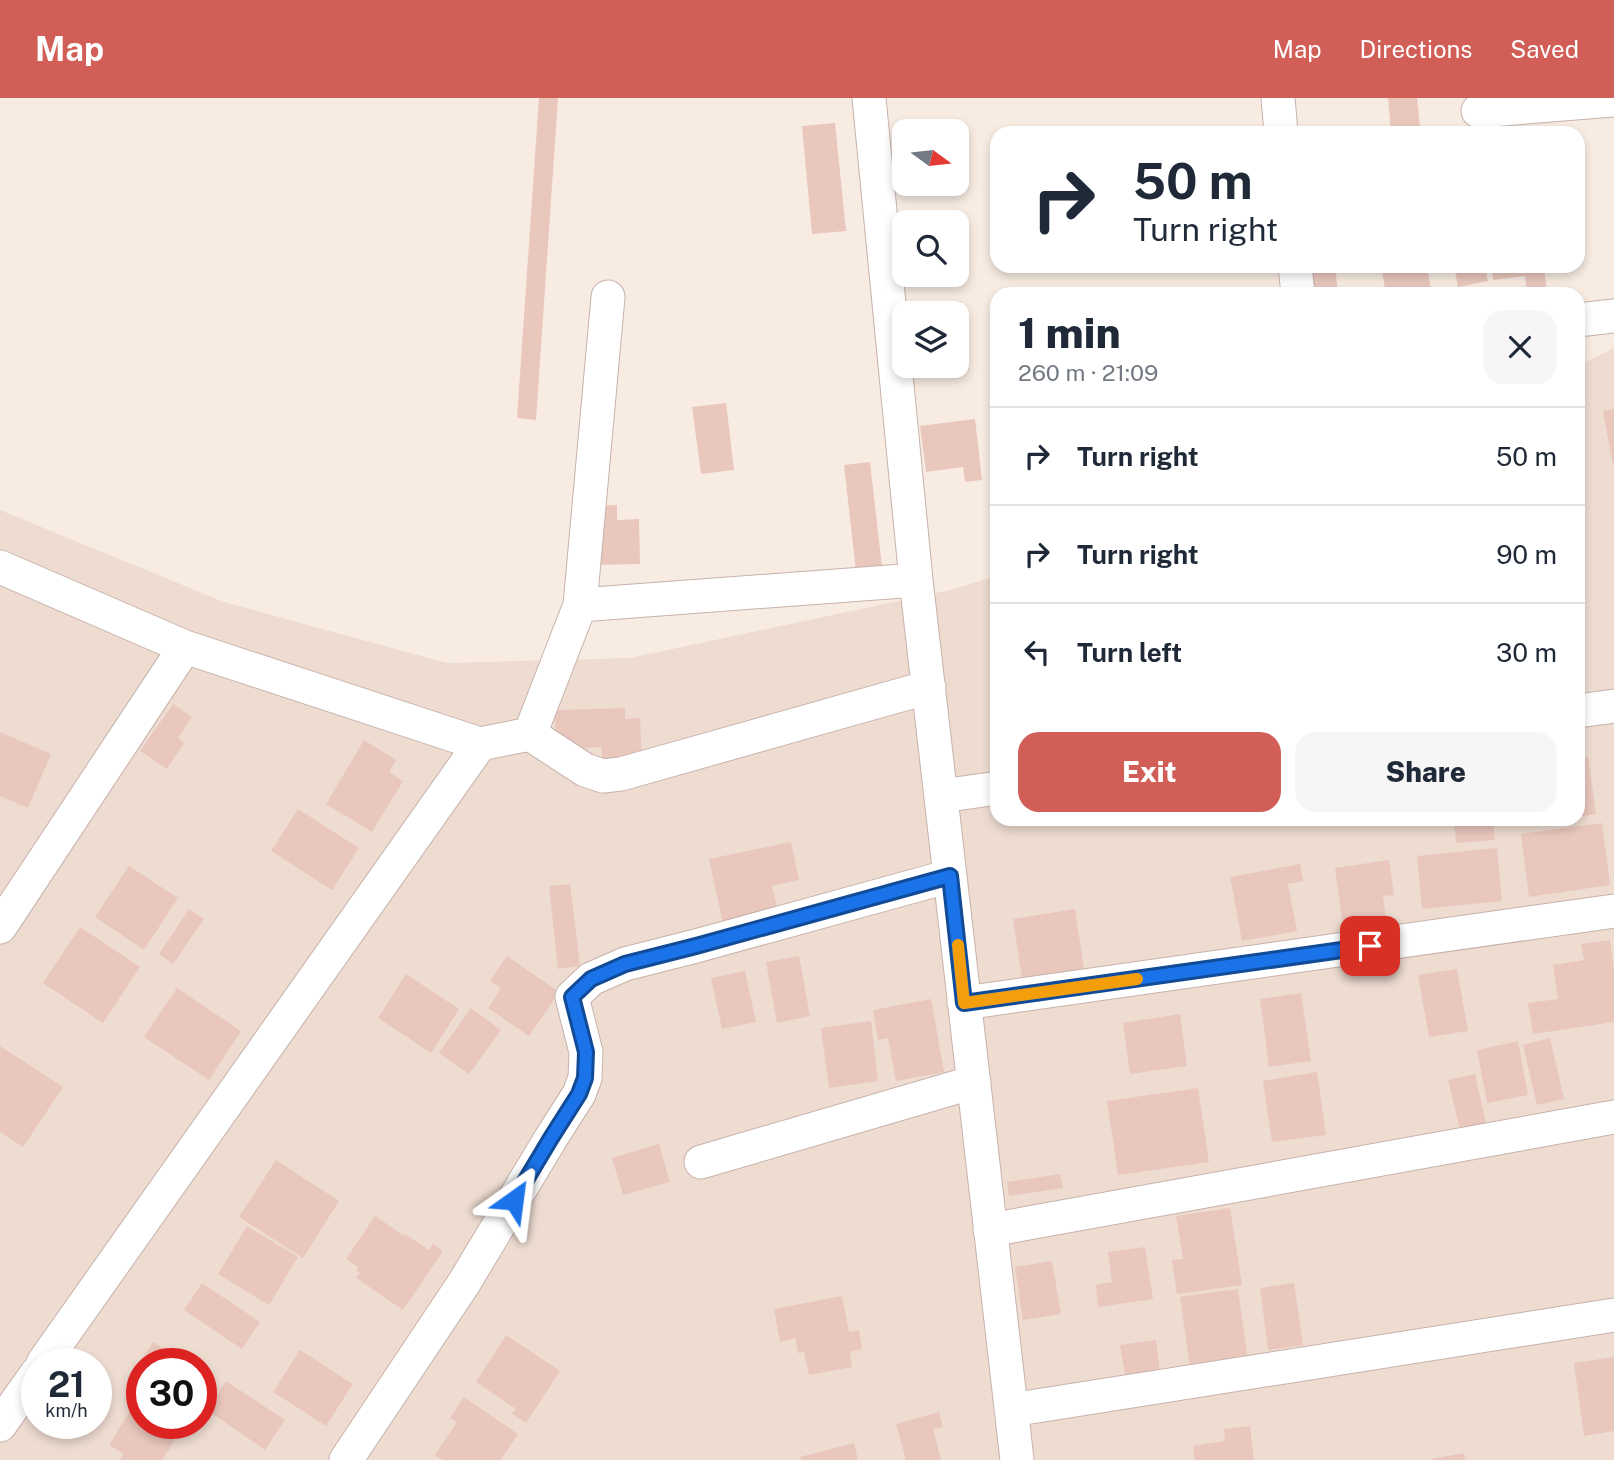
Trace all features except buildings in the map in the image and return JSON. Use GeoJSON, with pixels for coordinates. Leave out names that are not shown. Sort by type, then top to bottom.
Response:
{"type":"FeatureCollection","features":[{"type":"Feature","properties":{"kind":"street"},"geometry":{"type":"LineString","coordinates":[[869,98],[916,580],[1017,1460]]}},
{"type":"Feature","properties":{"kind":"street"},"geometry":{"type":"LineString","coordinates":[[1278,98],[1280,126]]}},
{"type":"Feature","properties":{"kind":"street"},"geometry":{"type":"LineString","coordinates":[[1478,111],[1614,100]]}},
{"type":"Feature","properties":{"kind":"street"},"geometry":{"type":"LineString","coordinates":[[530,734],[580,605],[608,297]]}},
{"type":"Feature","properties":{"kind":"street"},"geometry":{"type":"LineString","coordinates":[[1585,319],[1614,316]]}},
{"type":"Feature","properties":{"kind":"street"},"geometry":{"type":"LineString","coordinates":[[0,567],[185,647],[480,744],[530,734],[585,770],[603,776],[621,774],[929,687]]}},
{"type":"Feature","properties":{"kind":"street"},"geometry":{"type":"LineString","coordinates":[[580,605],[916,580]]}},
{"type":"Feature","properties":{"kind":"street"},"geometry":{"type":"LineString","coordinates":[[0,927],[185,647]]}},
{"type":"Feature","properties":{"kind":"street"},"geometry":{"type":"LineString","coordinates":[[1585,710],[1614,706]]}},
{"type":"Feature","properties":{"kind":"street"},"geometry":{"type":"LineString","coordinates":[[54,1348],[480,744]]}},
{"type":"Feature","properties":{"kind":"street"},"geometry":{"type":"LineString","coordinates":[[941,796],[990,789]]}},
{"type":"Feature","properties":{"kind":"street"},"geometry":{"type":"LineString","coordinates":[[346,1460],[464,1283],[579,1094],[585,1078],[586,1052],[572,997],[591,979],[625,964],[950,876]]}},
{"type":"Feature","properties":{"kind":"street"},"geometry":{"type":"LineString","coordinates":[[964,1003],[1614,911]]}},
{"type":"Feature","properties":{"kind":"street"},"geometry":{"type":"LineString","coordinates":[[701,1162],[974,1082]]}},
{"type":"Feature","properties":{"kind":"street"},"geometry":{"type":"LineString","coordinates":[[990,1230],[1614,1117]]}},
{"type":"Feature","properties":{"kind":"street"},"geometry":{"type":"LineString","coordinates":[[1011,1410],[1614,1315]]}},
{"type":"Feature","properties":{"kind":"street"},"geometry":{"type":"LineString","coordinates":[[0,1425],[21,1395]]}},
{"type":"Feature","properties":{"kind":"shaded area"},"geometry":{"type":"Polygon","coordinates":[[[1614,348],[1614,1460],[0,1460],[0,510],[224,602],[447,663],[630,658],[950,590],[990,578],[990,826],[1585,826],[1585,362],[1614,348]]]}},
{"type":"Feature","properties":{"kind":"slow traffic"},"geometry":{"type":"LineString","coordinates":[[958,945],[964,1003],[1137,979]]}},
{"type":"Feature","properties":{"kind":"route"},"geometry":{"type":"LineString","coordinates":[[514,1200],[579,1094],[585,1078],[586,1052],[572,997],[591,979],[625,964],[950,876],[964,1003],[1370,946]]}}]}
